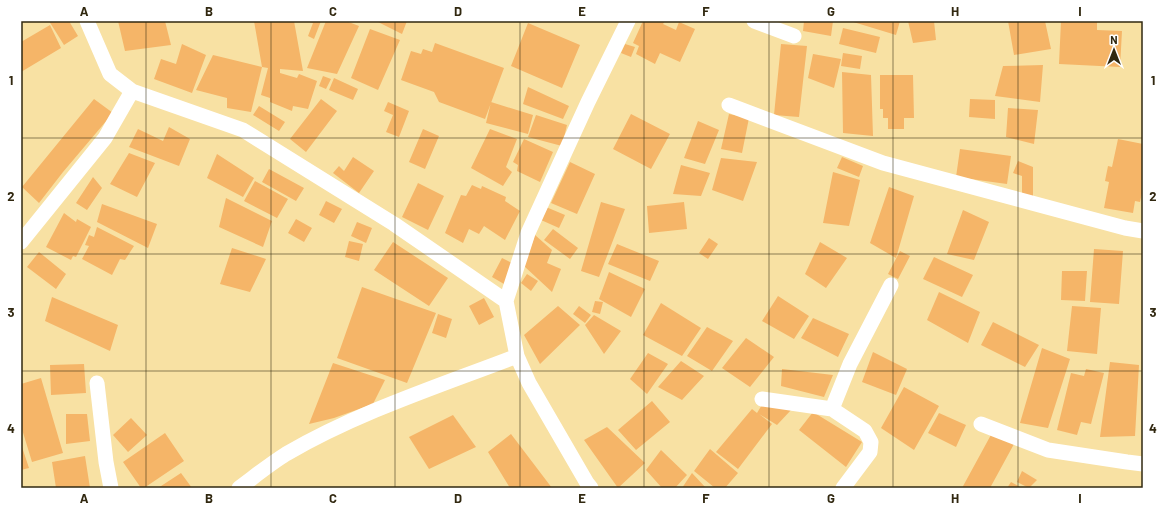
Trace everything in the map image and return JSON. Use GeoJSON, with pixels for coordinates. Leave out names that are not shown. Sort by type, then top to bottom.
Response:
{"type":"FeatureCollection","features":[{"type":"Feature","properties":{"kind":"street"},"geometry":{"type":"LineString","coordinates":[[87,21],[96,45],[110,74],[132,91],[243,130],[394,224],[506,301]]}},
{"type":"Feature","properties":{"kind":"street"},"geometry":{"type":"LineString","coordinates":[[586,486],[529,383],[516,356],[506,301],[528,233],[588,102],[628,21]]}},
{"type":"Feature","properties":{"kind":"street"},"geometry":{"type":"LineString","coordinates":[[754,21],[794,36]]}},
{"type":"Feature","properties":{"kind":"street"},"geometry":{"type":"LineString","coordinates":[[21,242],[104,138],[132,91]]}},
{"type":"Feature","properties":{"kind":"street"},"geometry":{"type":"LineString","coordinates":[[729,105],[883,163],[1125,228],[1143,231]]}},
{"type":"Feature","properties":{"kind":"street"},"geometry":{"type":"LineString","coordinates":[[832,409],[850,364],[891,285]]}},
{"type":"Feature","properties":{"kind":"street"},"geometry":{"type":"LineString","coordinates":[[239,488],[286,455],[354,420],[419,393],[516,356]]}},
{"type":"Feature","properties":{"kind":"street"},"geometry":{"type":"LineString","coordinates":[[97,383],[106,462],[111,488]]}},
{"type":"Feature","properties":{"kind":"street"},"geometry":{"type":"LineString","coordinates":[[762,399],[832,409],[865,431],[871,442],[870,452],[843,488]]}},
{"type":"Feature","properties":{"kind":"street"},"geometry":{"type":"LineString","coordinates":[[981,424],[1048,450],[1143,464]]}},
{"type":"Feature","properties":{"kind":"building"},"geometry":{"type":"Polygon","coordinates":[[[49,21],[69,21],[78,36],[64,45],[49,21]]]}},
{"type":"Feature","properties":{"kind":"building"},"geometry":{"type":"Polygon","coordinates":[[[118,21],[165,21],[171,45],[125,51],[118,21]]]}},
{"type":"Feature","properties":{"kind":"building"},"geometry":{"type":"Polygon","coordinates":[[[254,21],[294,21],[303,71],[280,69],[280,73],[297,78],[299,74],[317,81],[308,109],[293,106],[292,111],[270,102],[270,98],[261,95],[268,68],[262,67],[254,21]]]}},
{"type":"Feature","properties":{"kind":"building"},"geometry":{"type":"Polygon","coordinates":[[[306,21],[321,21],[314,39],[308,36],[313,23],[306,21]]]}},
{"type":"Feature","properties":{"kind":"building"},"geometry":{"type":"Polygon","coordinates":[[[326,21],[346,21],[359,26],[337,74],[307,68],[326,21]]]}},
{"type":"Feature","properties":{"kind":"building"},"geometry":{"type":"Polygon","coordinates":[[[376,21],[407,21],[402,34],[376,21]]]}},
{"type":"Feature","properties":{"kind":"building"},"geometry":{"type":"Polygon","coordinates":[[[643,21],[665,21],[663,24],[676,30],[679,22],[695,29],[680,62],[660,53],[655,64],[636,54],[639,46],[633,43],[643,21]]]}},
{"type":"Feature","properties":{"kind":"building"},"geometry":{"type":"Polygon","coordinates":[[[804,21],[833,21],[831,36],[803,31],[804,21]]]}},
{"type":"Feature","properties":{"kind":"building"},"geometry":{"type":"Polygon","coordinates":[[[850,21],[900,21],[896,35],[850,21]]]}},
{"type":"Feature","properties":{"kind":"building"},"geometry":{"type":"Polygon","coordinates":[[[908,21],[934,21],[936,40],[913,43],[908,21]]]}},
{"type":"Feature","properties":{"kind":"building"},"geometry":{"type":"Polygon","coordinates":[[[1008,21],[1045,21],[1051,49],[1014,55],[1008,21]]]}},
{"type":"Feature","properties":{"kind":"building"},"geometry":{"type":"Polygon","coordinates":[[[1061,21],[1097,21],[1097,30],[1122,31],[1120,67],[1059,64],[1061,21]]]}},
{"type":"Feature","properties":{"kind":"building"},"geometry":{"type":"Polygon","coordinates":[[[528,23],[580,45],[562,88],[511,66],[528,23]]]}},
{"type":"Feature","properties":{"kind":"building"},"geometry":{"type":"Polygon","coordinates":[[[50,25],[61,48],[21,72],[21,42],[50,25]]]}},
{"type":"Feature","properties":{"kind":"building"},"geometry":{"type":"Polygon","coordinates":[[[843,28],[880,37],[876,53],[839,44],[843,28]]]}},
{"type":"Feature","properties":{"kind":"building"},"geometry":{"type":"Polygon","coordinates":[[[370,29],[400,40],[378,90],[351,78],[370,29]]]}},
{"type":"Feature","properties":{"kind":"building"},"geometry":{"type":"Polygon","coordinates":[[[435,43],[504,68],[485,119],[439,102],[434,92],[401,80],[411,51],[421,54],[423,49],[432,52],[435,43]]]}},
{"type":"Feature","properties":{"kind":"building"},"geometry":{"type":"Polygon","coordinates":[[[182,44],[206,55],[192,93],[154,79],[161,59],[176,64],[182,44]]]}},
{"type":"Feature","properties":{"kind":"building"},"geometry":{"type":"Polygon","coordinates":[[[625,44],[635,47],[631,57],[621,53],[625,44]]]}},
{"type":"Feature","properties":{"kind":"building"},"geometry":{"type":"Polygon","coordinates":[[[781,44],[807,46],[799,117],[774,115],[781,44]]]}},
{"type":"Feature","properties":{"kind":"building"},"geometry":{"type":"Polygon","coordinates":[[[843,53],[862,56],[860,69],[841,66],[843,53]]]}},
{"type":"Feature","properties":{"kind":"building"},"geometry":{"type":"Polygon","coordinates":[[[813,54],[841,59],[834,88],[808,78],[813,54]]]}},
{"type":"Feature","properties":{"kind":"building"},"geometry":{"type":"Polygon","coordinates":[[[213,55],[262,67],[251,112],[227,108],[227,98],[196,90],[213,55]]]}},
{"type":"Feature","properties":{"kind":"building"},"geometry":{"type":"Polygon","coordinates":[[[1043,65],[1040,102],[995,96],[1003,66],[1043,65]]]}},
{"type":"Feature","properties":{"kind":"building"},"geometry":{"type":"Polygon","coordinates":[[[842,72],[871,75],[873,136],[843,133],[842,72]]]}},
{"type":"Feature","properties":{"kind":"building"},"geometry":{"type":"Polygon","coordinates":[[[880,75],[913,75],[914,118],[904,118],[904,129],[888,129],[888,118],[883,118],[883,109],[880,109],[880,75]]]}},
{"type":"Feature","properties":{"kind":"building"},"geometry":{"type":"Polygon","coordinates":[[[323,76],[331,79],[326,89],[319,86],[323,76]]]}},
{"type":"Feature","properties":{"kind":"building"},"geometry":{"type":"Polygon","coordinates":[[[334,78],[358,89],[353,100],[329,90],[334,78]]]}},
{"type":"Feature","properties":{"kind":"building"},"geometry":{"type":"Polygon","coordinates":[[[528,87],[569,106],[563,119],[523,104],[528,87]]]}},
{"type":"Feature","properties":{"kind":"building"},"geometry":{"type":"Polygon","coordinates":[[[94,99],[113,113],[39,203],[22,187],[94,99]]]}},
{"type":"Feature","properties":{"kind":"building"},"geometry":{"type":"Polygon","coordinates":[[[321,99],[337,111],[306,152],[290,139],[321,99]]]}},
{"type":"Feature","properties":{"kind":"building"},"geometry":{"type":"Polygon","coordinates":[[[970,99],[995,100],[995,119],[969,117],[970,99]]]}},
{"type":"Feature","properties":{"kind":"building"},"geometry":{"type":"Polygon","coordinates":[[[388,102],[409,111],[399,137],[386,132],[393,115],[384,111],[388,102]]]}},
{"type":"Feature","properties":{"kind":"building"},"geometry":{"type":"Polygon","coordinates":[[[491,102],[533,115],[528,134],[486,123],[491,102]]]}},
{"type":"Feature","properties":{"kind":"building"},"geometry":{"type":"Polygon","coordinates":[[[259,106],[285,122],[279,131],[253,115],[259,106]]]}},
{"type":"Feature","properties":{"kind":"building"},"geometry":{"type":"Polygon","coordinates":[[[1008,108],[1038,110],[1034,144],[1006,137],[1008,108]]]}},
{"type":"Feature","properties":{"kind":"building"},"geometry":{"type":"Polygon","coordinates":[[[631,114],[670,134],[651,169],[613,149],[631,114]]]}},
{"type":"Feature","properties":{"kind":"building"},"geometry":{"type":"Polygon","coordinates":[[[729,114],[749,118],[742,153],[721,149],[729,114]]]}},
{"type":"Feature","properties":{"kind":"building"},"geometry":{"type":"Polygon","coordinates":[[[536,115],[567,125],[562,146],[528,137],[536,115]]]}},
{"type":"Feature","properties":{"kind":"building"},"geometry":{"type":"Polygon","coordinates":[[[698,121],[719,130],[705,164],[684,158],[698,121]]]}},
{"type":"Feature","properties":{"kind":"building"},"geometry":{"type":"Polygon","coordinates":[[[169,127],[190,139],[179,166],[129,147],[138,129],[163,141],[169,127]]]}},
{"type":"Feature","properties":{"kind":"building"},"geometry":{"type":"Polygon","coordinates":[[[423,129],[439,136],[425,169],[409,162],[423,129]]]}},
{"type":"Feature","properties":{"kind":"building"},"geometry":{"type":"Polygon","coordinates":[[[490,129],[517,139],[506,167],[512,172],[503,186],[471,168],[490,129]]]}},
{"type":"Feature","properties":{"kind":"building"},"geometry":{"type":"Polygon","coordinates":[[[524,139],[553,152],[540,182],[517,171],[518,165],[513,162],[524,139]]]}},
{"type":"Feature","properties":{"kind":"building"},"geometry":{"type":"Polygon","coordinates":[[[1118,139],[1143,144],[1143,189],[1140,202],[1135,201],[1133,213],[1104,208],[1109,182],[1105,181],[1108,166],[1112,167],[1118,139]]]}},
{"type":"Feature","properties":{"kind":"building"},"geometry":{"type":"Polygon","coordinates":[[[960,149],[1011,156],[1007,184],[956,177],[960,149]]]}},
{"type":"Feature","properties":{"kind":"building"},"geometry":{"type":"Polygon","coordinates":[[[129,153],[155,163],[137,197],[110,184],[129,153]]]}},
{"type":"Feature","properties":{"kind":"building"},"geometry":{"type":"Polygon","coordinates":[[[217,154],[254,178],[243,197],[207,178],[217,154]]]}},
{"type":"Feature","properties":{"kind":"building"},"geometry":{"type":"Polygon","coordinates":[[[353,157],[374,171],[359,193],[333,173],[339,166],[344,171],[353,157]]]}},
{"type":"Feature","properties":{"kind":"building"},"geometry":{"type":"Polygon","coordinates":[[[842,157],[863,166],[859,177],[837,168],[842,157]]]}},
{"type":"Feature","properties":{"kind":"building"},"geometry":{"type":"Polygon","coordinates":[[[721,158],[757,162],[743,201],[712,190],[721,158]]]}},
{"type":"Feature","properties":{"kind":"building"},"geometry":{"type":"Polygon","coordinates":[[[1018,161],[1033,167],[1033,196],[1022,196],[1022,176],[1013,173],[1018,161]]]}},
{"type":"Feature","properties":{"kind":"building"},"geometry":{"type":"Polygon","coordinates":[[[570,162],[595,174],[577,214],[551,203],[570,162]]]}},
{"type":"Feature","properties":{"kind":"building"},"geometry":{"type":"Polygon","coordinates":[[[681,165],[710,173],[701,196],[673,194],[681,165]]]}},
{"type":"Feature","properties":{"kind":"building"},"geometry":{"type":"Polygon","coordinates":[[[269,169],[304,188],[296,201],[262,182],[269,169]]]}},
{"type":"Feature","properties":{"kind":"building"},"geometry":{"type":"Polygon","coordinates":[[[833,172],[860,180],[849,226],[823,223],[833,172]]]}},
{"type":"Feature","properties":{"kind":"building"},"geometry":{"type":"Polygon","coordinates":[[[93,177],[102,188],[87,210],[76,203],[93,177]]]}},
{"type":"Feature","properties":{"kind":"building"},"geometry":{"type":"Polygon","coordinates":[[[255,181],[288,199],[277,218],[244,201],[255,181]]]}},
{"type":"Feature","properties":{"kind":"building"},"geometry":{"type":"Polygon","coordinates":[[[418,183],[444,196],[428,230],[402,217],[418,183]]]}},
{"type":"Feature","properties":{"kind":"building"},"geometry":{"type":"Polygon","coordinates":[[[472,185],[481,189],[482,186],[506,197],[505,201],[520,211],[505,240],[484,226],[479,234],[469,229],[463,243],[445,233],[461,195],[466,196],[472,185]]]}},
{"type":"Feature","properties":{"kind":"building"},"geometry":{"type":"Polygon","coordinates":[[[889,187],[914,196],[896,258],[870,243],[889,187]]]}},
{"type":"Feature","properties":{"kind":"building"},"geometry":{"type":"Polygon","coordinates":[[[226,198],[272,221],[263,247],[219,227],[226,198]]]}},
{"type":"Feature","properties":{"kind":"building"},"geometry":{"type":"Polygon","coordinates":[[[326,201],[342,209],[334,223],[319,215],[326,201]]]}},
{"type":"Feature","properties":{"kind":"building"},"geometry":{"type":"Polygon","coordinates":[[[601,202],[625,209],[599,277],[581,271],[601,202]]]}},
{"type":"Feature","properties":{"kind":"building"},"geometry":{"type":"Polygon","coordinates":[[[684,202],[687,229],[649,233],[647,206],[684,202]]]}},
{"type":"Feature","properties":{"kind":"building"},"geometry":{"type":"Polygon","coordinates":[[[102,204],[157,224],[148,248],[97,222],[102,204]]]}},
{"type":"Feature","properties":{"kind":"building"},"geometry":{"type":"Polygon","coordinates":[[[546,207],[565,215],[559,228],[541,220],[546,207]]]}},
{"type":"Feature","properties":{"kind":"building"},"geometry":{"type":"Polygon","coordinates":[[[963,210],[989,222],[974,260],[947,254],[963,210]]]}},
{"type":"Feature","properties":{"kind":"building"},"geometry":{"type":"Polygon","coordinates":[[[64,213],[76,222],[77,219],[91,227],[76,257],[73,256],[71,260],[46,247],[64,213]]]}},
{"type":"Feature","properties":{"kind":"building"},"geometry":{"type":"Polygon","coordinates":[[[296,219],[312,228],[304,242],[288,233],[296,219]]]}},
{"type":"Feature","properties":{"kind":"building"},"geometry":{"type":"Polygon","coordinates":[[[357,222],[372,228],[366,243],[351,236],[357,222]]]}},
{"type":"Feature","properties":{"kind":"building"},"geometry":{"type":"Polygon","coordinates":[[[97,227],[134,246],[125,260],[120,259],[112,275],[82,259],[89,246],[85,245],[89,235],[94,237],[97,227]]]}},
{"type":"Feature","properties":{"kind":"building"},"geometry":{"type":"Polygon","coordinates":[[[553,229],[578,248],[570,259],[544,240],[553,229]]]}},
{"type":"Feature","properties":{"kind":"building"},"geometry":{"type":"Polygon","coordinates":[[[535,235],[552,250],[547,263],[561,269],[552,292],[524,266],[535,235]]]}},
{"type":"Feature","properties":{"kind":"building"},"geometry":{"type":"Polygon","coordinates":[[[709,238],[718,244],[708,259],[699,253],[709,238]]]}},
{"type":"Feature","properties":{"kind":"building"},"geometry":{"type":"Polygon","coordinates":[[[349,241],[363,244],[359,261],[345,257],[349,241]]]}},
{"type":"Feature","properties":{"kind":"building"},"geometry":{"type":"Polygon","coordinates":[[[393,242],[448,278],[429,306],[374,270],[393,242]]]}},
{"type":"Feature","properties":{"kind":"building"},"geometry":{"type":"Polygon","coordinates":[[[820,242],[847,258],[826,288],[805,274],[820,242]]]}},
{"type":"Feature","properties":{"kind":"building"},"geometry":{"type":"Polygon","coordinates":[[[617,244],[659,261],[650,281],[608,264],[617,244]]]}},
{"type":"Feature","properties":{"kind":"building"},"geometry":{"type":"Polygon","coordinates":[[[232,248],[266,259],[250,292],[220,284],[232,248]]]}},
{"type":"Feature","properties":{"kind":"building"},"geometry":{"type":"Polygon","coordinates":[[[1094,249],[1123,251],[1119,304],[1090,302],[1094,249]]]}},
{"type":"Feature","properties":{"kind":"building"},"geometry":{"type":"Polygon","coordinates":[[[900,251],[910,256],[898,279],[888,274],[900,251]]]}},
{"type":"Feature","properties":{"kind":"building"},"geometry":{"type":"Polygon","coordinates":[[[39,252],[66,274],[56,289],[27,267],[39,252]]]}},
{"type":"Feature","properties":{"kind":"building"},"geometry":{"type":"Polygon","coordinates":[[[934,257],[973,275],[962,297],[923,279],[934,257]]]}},
{"type":"Feature","properties":{"kind":"building"},"geometry":{"type":"Polygon","coordinates":[[[502,258],[514,264],[504,284],[492,277],[502,258]]]}},
{"type":"Feature","properties":{"kind":"building"},"geometry":{"type":"Polygon","coordinates":[[[1062,271],[1087,271],[1085,301],[1061,300],[1062,271]]]}},
{"type":"Feature","properties":{"kind":"building"},"geometry":{"type":"Polygon","coordinates":[[[609,272],[645,289],[631,317],[599,299],[609,272]]]}},
{"type":"Feature","properties":{"kind":"building"},"geometry":{"type":"Polygon","coordinates":[[[527,274],[538,281],[531,291],[521,283],[527,274]]]}},
{"type":"Feature","properties":{"kind":"building"},"geometry":{"type":"Polygon","coordinates":[[[362,287],[436,313],[407,383],[337,358],[362,287]]]}},
{"type":"Feature","properties":{"kind":"building"},"geometry":{"type":"Polygon","coordinates":[[[939,292],[980,312],[968,343],[927,320],[939,292]]]}},
{"type":"Feature","properties":{"kind":"building"},"geometry":{"type":"Polygon","coordinates":[[[778,296],[809,316],[794,339],[762,321],[778,296]]]}},
{"type":"Feature","properties":{"kind":"building"},"geometry":{"type":"Polygon","coordinates":[[[52,297],[118,325],[110,351],[45,321],[52,297]]]}},
{"type":"Feature","properties":{"kind":"building"},"geometry":{"type":"Polygon","coordinates":[[[484,298],[494,317],[479,325],[469,306],[484,298]]]}},
{"type":"Feature","properties":{"kind":"building"},"geometry":{"type":"Polygon","coordinates":[[[595,301],[603,302],[600,314],[592,312],[595,301]]]}},
{"type":"Feature","properties":{"kind":"building"},"geometry":{"type":"Polygon","coordinates":[[[661,303],[701,328],[682,356],[643,335],[661,303]]]}},
{"type":"Feature","properties":{"kind":"building"},"geometry":{"type":"Polygon","coordinates":[[[558,306],[580,325],[540,364],[524,335],[558,306]]]}},
{"type":"Feature","properties":{"kind":"building"},"geometry":{"type":"Polygon","coordinates":[[[579,306],[591,315],[585,323],[573,314],[579,306]]]}},
{"type":"Feature","properties":{"kind":"building"},"geometry":{"type":"Polygon","coordinates":[[[1072,306],[1101,308],[1097,354],[1067,351],[1072,306]]]}},
{"type":"Feature","properties":{"kind":"building"},"geometry":{"type":"Polygon","coordinates":[[[438,314],[452,319],[446,338],[432,333],[438,314]]]}},
{"type":"Feature","properties":{"kind":"building"},"geometry":{"type":"Polygon","coordinates":[[[594,315],[621,331],[604,354],[585,325],[594,315]]]}},
{"type":"Feature","properties":{"kind":"building"},"geometry":{"type":"Polygon","coordinates":[[[813,318],[849,334],[838,357],[801,338],[813,318]]]}},
{"type":"Feature","properties":{"kind":"building"},"geometry":{"type":"Polygon","coordinates":[[[993,322],[1039,345],[1025,367],[981,345],[993,322]]]}},
{"type":"Feature","properties":{"kind":"building"},"geometry":{"type":"Polygon","coordinates":[[[707,327],[733,341],[712,371],[687,356],[707,327]]]}},
{"type":"Feature","properties":{"kind":"building"},"geometry":{"type":"Polygon","coordinates":[[[746,338],[774,357],[750,387],[722,368],[746,338]]]}},
{"type":"Feature","properties":{"kind":"building"},"geometry":{"type":"Polygon","coordinates":[[[1042,348],[1070,359],[1048,428],[1020,423],[1042,348]]]}},
{"type":"Feature","properties":{"kind":"building"},"geometry":{"type":"Polygon","coordinates":[[[873,352],[907,369],[896,395],[862,382],[873,352]]]}},
{"type":"Feature","properties":{"kind":"building"},"geometry":{"type":"Polygon","coordinates":[[[648,353],[668,364],[647,394],[630,379],[648,353]]]}},
{"type":"Feature","properties":{"kind":"building"},"geometry":{"type":"Polygon","coordinates":[[[681,361],[704,376],[682,400],[658,387],[681,361]]]}},
{"type":"Feature","properties":{"kind":"building"},"geometry":{"type":"Polygon","coordinates":[[[1110,362],[1139,365],[1135,436],[1100,437],[1110,362]]]}},
{"type":"Feature","properties":{"kind":"building"},"geometry":{"type":"Polygon","coordinates":[[[333,363],[385,380],[373,404],[334,418],[309,424],[333,363]]]}},
{"type":"Feature","properties":{"kind":"building"},"geometry":{"type":"Polygon","coordinates":[[[84,364],[86,393],[51,395],[50,365],[84,364]]]}},
{"type":"Feature","properties":{"kind":"building"},"geometry":{"type":"Polygon","coordinates":[[[782,369],[833,375],[824,397],[781,386],[782,369]]]}},
{"type":"Feature","properties":{"kind":"building"},"geometry":{"type":"Polygon","coordinates":[[[1086,369],[1104,373],[1091,424],[1081,422],[1077,435],[1057,430],[1071,373],[1084,376],[1086,369]]]}},
{"type":"Feature","properties":{"kind":"building"},"geometry":{"type":"Polygon","coordinates":[[[41,378],[63,453],[32,462],[21,426],[21,384],[41,378]]]}},
{"type":"Feature","properties":{"kind":"building"},"geometry":{"type":"Polygon","coordinates":[[[904,387],[939,406],[914,450],[881,428],[904,387]]]}},
{"type":"Feature","properties":{"kind":"building"},"geometry":{"type":"Polygon","coordinates":[[[652,401],[670,422],[636,450],[618,430],[652,401]]]}},
{"type":"Feature","properties":{"kind":"building"},"geometry":{"type":"Polygon","coordinates":[[[763,403],[792,409],[777,425],[759,414],[772,424],[738,469],[716,452],[752,409],[757,413],[763,403]]]}},
{"type":"Feature","properties":{"kind":"building"},"geometry":{"type":"Polygon","coordinates":[[[813,412],[862,442],[846,467],[799,430],[813,412]]]}},
{"type":"Feature","properties":{"kind":"building"},"geometry":{"type":"Polygon","coordinates":[[[939,413],[966,425],[956,447],[928,433],[939,413]]]}},
{"type":"Feature","properties":{"kind":"building"},"geometry":{"type":"Polygon","coordinates":[[[66,414],[87,414],[90,441],[66,444],[66,414]]]}},
{"type":"Feature","properties":{"kind":"building"},"geometry":{"type":"Polygon","coordinates":[[[453,415],[476,447],[429,469],[409,437],[453,415]]]}},
{"type":"Feature","properties":{"kind":"building"},"geometry":{"type":"Polygon","coordinates":[[[131,418],[147,435],[128,452],[113,435],[131,418]]]}},
{"type":"Feature","properties":{"kind":"building"},"geometry":{"type":"Polygon","coordinates":[[[607,427],[645,463],[618,488],[584,440],[607,427]]]}},
{"type":"Feature","properties":{"kind":"building"},"geometry":{"type":"Polygon","coordinates":[[[165,433],[184,461],[144,488],[141,488],[123,462],[165,433]]]}},
{"type":"Feature","properties":{"kind":"building"},"geometry":{"type":"Polygon","coordinates":[[[992,433],[1014,444],[990,488],[962,488],[992,433]]]}},
{"type":"Feature","properties":{"kind":"building"},"geometry":{"type":"Polygon","coordinates":[[[511,434],[552,488],[510,488],[488,452],[511,434]]]}},
{"type":"Feature","properties":{"kind":"building"},"geometry":{"type":"Polygon","coordinates":[[[21,444],[29,468],[21,470],[21,444]]]}},
{"type":"Feature","properties":{"kind":"building"},"geometry":{"type":"Polygon","coordinates":[[[710,449],[738,473],[725,488],[715,488],[694,471],[710,449]]]}},
{"type":"Feature","properties":{"kind":"building"},"geometry":{"type":"Polygon","coordinates":[[[661,450],[687,475],[675,488],[662,488],[646,470],[661,450]]]}},
{"type":"Feature","properties":{"kind":"building"},"geometry":{"type":"Polygon","coordinates":[[[85,456],[90,488],[56,488],[52,462],[85,456]]]}},
{"type":"Feature","properties":{"kind":"building"},"geometry":{"type":"Polygon","coordinates":[[[1022,471],[1037,480],[1029,488],[1017,482],[1022,471]]]}},
{"type":"Feature","properties":{"kind":"building"},"geometry":{"type":"Polygon","coordinates":[[[181,473],[192,488],[158,488],[181,473]]]}},
{"type":"Feature","properties":{"kind":"building"},"geometry":{"type":"Polygon","coordinates":[[[692,473],[706,488],[682,488],[692,473]]]}},
{"type":"Feature","properties":{"kind":"building"},"geometry":{"type":"Polygon","coordinates":[[[1011,482],[1022,488],[1007,488],[1011,482]]]}}]}
